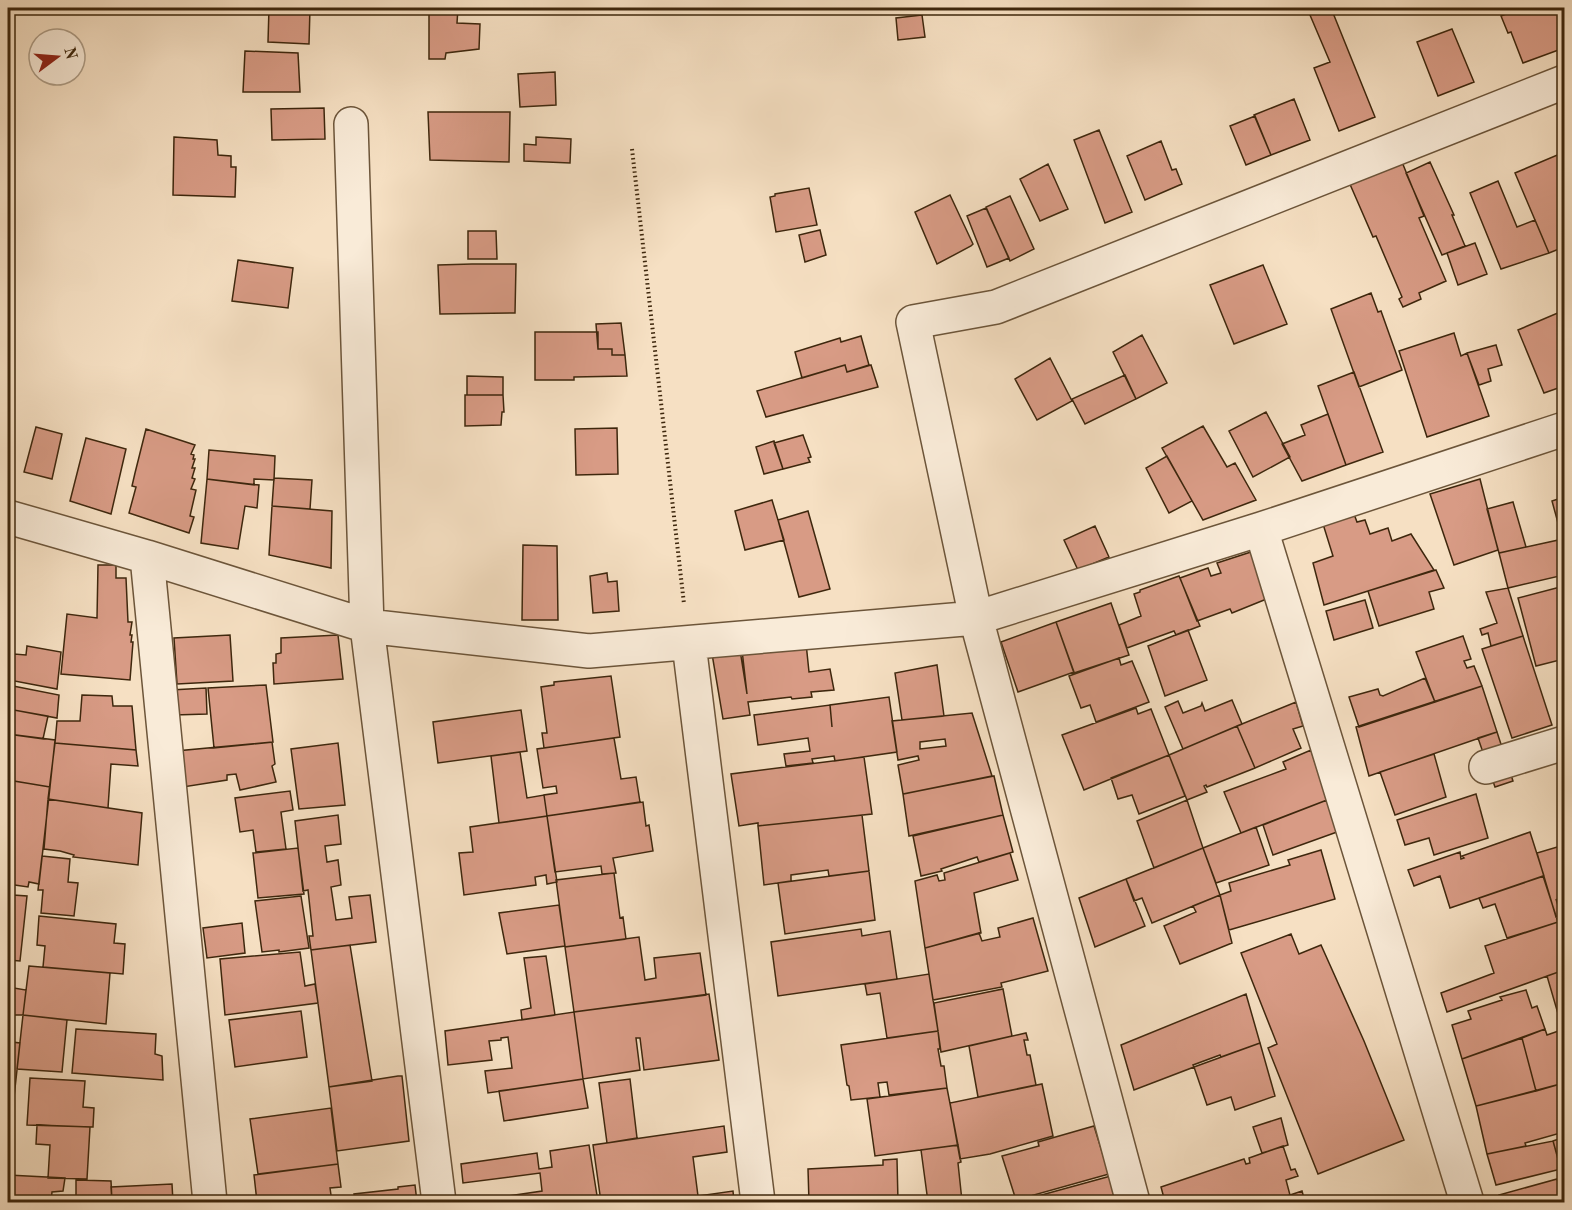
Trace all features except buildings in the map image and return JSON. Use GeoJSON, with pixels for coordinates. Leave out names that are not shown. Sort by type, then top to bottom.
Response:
{"type":"FeatureCollection","features":[{"type":"Feature","properties":{"kind":"street"},"geometry":{"type":"LineString","coordinates":[[1132,1203],[976,618],[913,322],[996,307],[1564,82]]}},
{"type":"Feature","properties":{"kind":"street"},"geometry":{"type":"LineString","coordinates":[[351,124],[367,626],[439,1203]]}},
{"type":"Feature","properties":{"kind":"street"},"geometry":{"type":"LineString","coordinates":[[8,517],[147,557],[367,626],[589,651],[976,618],[1261,530],[1564,429]]}},
{"type":"Feature","properties":{"kind":"street"},"geometry":{"type":"LineString","coordinates":[[1261,530],[1467,1203]]}},
{"type":"Feature","properties":{"kind":"street"},"geometry":{"type":"LineString","coordinates":[[147,557],[210,1203]]}},
{"type":"Feature","properties":{"kind":"street"},"geometry":{"type":"LineString","coordinates":[[689,644],[758,1203]]}},
{"type":"Feature","properties":{"kind":"street"},"geometry":{"type":"LineString","coordinates":[[1486,767],[1564,743]]}},
{"type":"Feature","properties":{"kind":"path"},"geometry":{"type":"LineString","coordinates":[[632,149],[689,644]]}}]}
